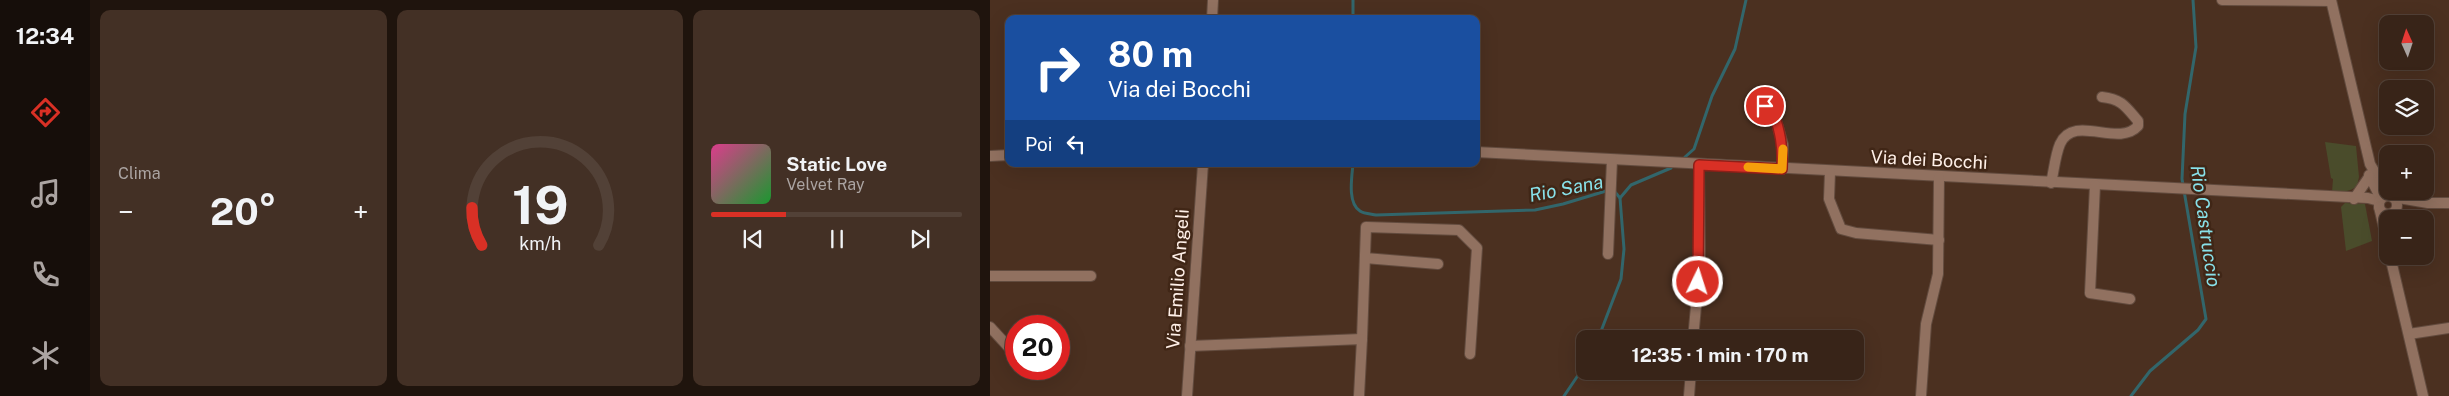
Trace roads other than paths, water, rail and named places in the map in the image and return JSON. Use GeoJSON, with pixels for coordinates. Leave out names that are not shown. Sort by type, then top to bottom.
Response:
{"type":"FeatureCollection","features":[{"type":"Feature","properties":{"kind":"street"},"geometry":{"type":"LineString","coordinates":[[1212,15],[1213,0]]}},
{"type":"Feature","properties":{"kind":"street"},"geometry":{"type":"LineString","coordinates":[[2222,0],[2331,0],[2370,164],[2379,187]]}},
{"type":"Feature","properties":{"kind":"street"},"geometry":{"type":"LineString","coordinates":[[2051,183],[2060,144],[2066,134],[2079,131],[2117,133],[2132,130],[2138,126],[2138,121],[2116,98],[2102,97]]}},
{"type":"Feature","properties":{"kind":"street"},"geometry":{"type":"LineString","coordinates":[[1750,108],[1765,106],[1773,110],[1783,145],[1782,169]]}},
{"type":"Feature","properties":{"kind":"street","name":"Via dei Bocchi"},"geometry":{"type":"LineString","coordinates":[[1480,152],[2379,199]]}},
{"type":"Feature","properties":{"kind":"street"},"geometry":{"type":"LineString","coordinates":[[990,156],[1005,155]]}},
{"type":"Feature","properties":{"kind":"street"},"geometry":{"type":"LineString","coordinates":[[1608,254],[1612,160]]}},
{"type":"Feature","properties":{"kind":"street"},"geometry":{"type":"LineString","coordinates":[[2354,199],[2369,177],[2370,164]]}},
{"type":"Feature","properties":{"kind":"street"},"geometry":{"type":"LineString","coordinates":[[1695,330],[1700,263],[1699,165]]}},
{"type":"Feature","properties":{"kind":"street","name":"Via Emilio Angeli"},"geometry":{"type":"LineString","coordinates":[[1187,396],[1203,167]]}},
{"type":"Feature","properties":{"kind":"street"},"geometry":{"type":"LineString","coordinates":[[1830,172],[1829,199],[1841,228],[1856,233],[1939,240]]}},
{"type":"Feature","properties":{"kind":"street"},"geometry":{"type":"LineString","coordinates":[[1921,396],[1926,324],[1938,274],[1939,177]]}},
{"type":"Feature","properties":{"kind":"street"},"geometry":{"type":"LineString","coordinates":[[2369,177],[2379,192]]}},
{"type":"Feature","properties":{"kind":"street"},"geometry":{"type":"LineString","coordinates":[[2095,185],[2090,293],[2130,299]]}},
{"type":"Feature","properties":{"kind":"street"},"geometry":{"type":"LineString","coordinates":[[2384,200],[2384,210]]}},
{"type":"Feature","properties":{"kind":"street"},"geometry":{"type":"LineString","coordinates":[[2384,200],[2397,203],[2394,210]]}},
{"type":"Feature","properties":{"kind":"street"},"geometry":{"type":"LineString","coordinates":[[2384,200],[2385,210]]}},
{"type":"Feature","properties":{"kind":"street","name":"Via dei Bocchi"},"geometry":{"type":"LineString","coordinates":[[2384,200],[2428,203]]}},
{"type":"Feature","properties":{"kind":"street"},"geometry":{"type":"LineString","coordinates":[[2404,210],[2428,203],[2449,203]]}},
{"type":"Feature","properties":{"kind":"street"},"geometry":{"type":"LineString","coordinates":[[1358,396],[1366,227],[1459,230],[1477,248],[1470,354]]}},
{"type":"Feature","properties":{"kind":"street"},"geometry":{"type":"LineString","coordinates":[[1365,258],[1438,264]]}},
{"type":"Feature","properties":{"kind":"street"},"geometry":{"type":"LineString","coordinates":[[2392,265],[2423,396]]}},
{"type":"Feature","properties":{"kind":"street"},"geometry":{"type":"LineString","coordinates":[[990,276],[1091,276]]}},
{"type":"Feature","properties":{"kind":"street"},"geometry":{"type":"LineString","coordinates":[[990,327],[1005,343]]}},
{"type":"Feature","properties":{"kind":"street"},"geometry":{"type":"LineString","coordinates":[[2409,334],[2449,328]]}},
{"type":"Feature","properties":{"kind":"street"},"geometry":{"type":"LineString","coordinates":[[1190,346],[1362,339]]}},
{"type":"Feature","properties":{"kind":"street"},"geometry":{"type":"LineString","coordinates":[[1688,396],[1690,380]]}},
{"type":"Feature","properties":{"kind":"waterway","name":"Rio Sana"},"geometry":{"type":"LineString","coordinates":[[1353,0],[1353,15]]}},
{"type":"Feature","properties":{"kind":"waterway"},"geometry":{"type":"LineString","coordinates":[[1685,157],[1694,149],[1712,96],[1735,49],[1746,0]]}},
{"type":"Feature","properties":{"kind":"waterway","name":"Rio Castruccio"},"geometry":{"type":"LineString","coordinates":[[2131,396],[2150,371],[2198,330],[2206,319],[2182,179],[2185,114],[2196,47],[2193,0]]}},
{"type":"Feature","properties":{"kind":"waterway","name":"Rio Sana"},"geometry":{"type":"LineString","coordinates":[[1353,167],[1351,189],[1353,202],[1362,212],[1376,215],[1535,210],[1606,191],[1615,192],[1620,198],[1624,249],[1621,279],[1601,330]]}},
{"type":"Feature","properties":{"kind":"waterway"},"geometry":{"type":"LineString","coordinates":[[1620,198],[1631,185],[1671,168]]}},
{"type":"Feature","properties":{"kind":"waterway","name":"Rio Sana"},"geometry":{"type":"LineString","coordinates":[[1564,396],[1576,378]]}}]}
